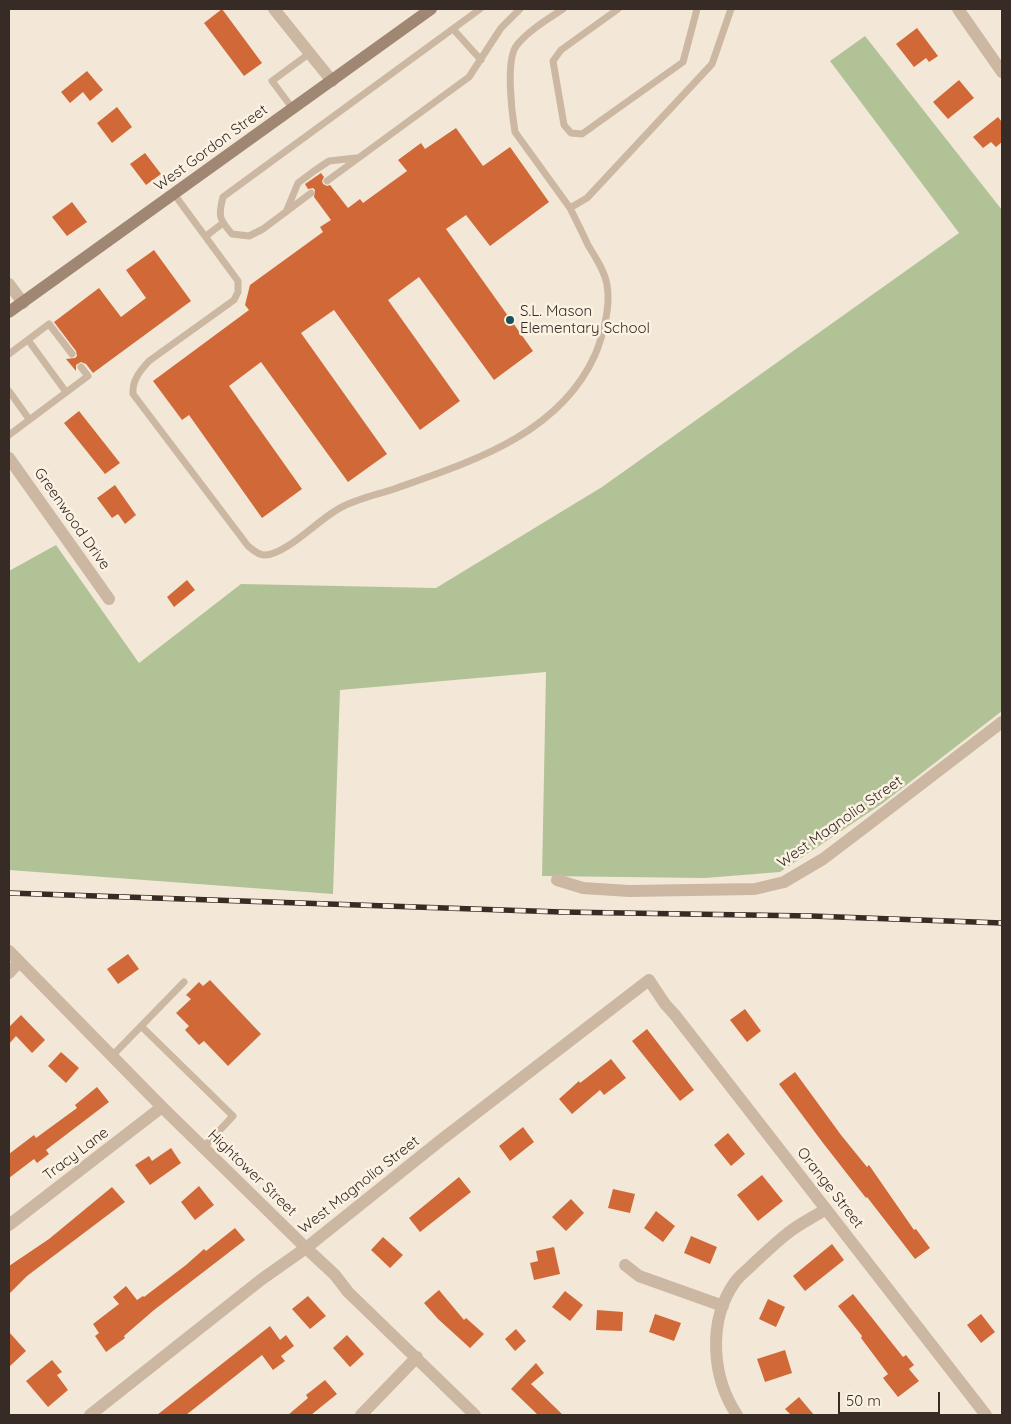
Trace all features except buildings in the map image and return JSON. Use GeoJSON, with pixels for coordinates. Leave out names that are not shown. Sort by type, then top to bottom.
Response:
{"type":"FeatureCollection","features":[{"type":"Feature","properties":{"kind":"street"},"geometry":{"type":"LineString","coordinates":[[274,9],[332,80]]}},
{"type":"Feature","properties":{"kind":"street","name":"West Gordon Street"},"geometry":{"type":"LineString","coordinates":[[9,312],[431,9]]}},
{"type":"Feature","properties":{"kind":"street"},"geometry":{"type":"LineString","coordinates":[[958,9],[1002,72]]}},
{"type":"Feature","properties":{"kind":"street"},"geometry":{"type":"LineString","coordinates":[[9,284],[22,302]]}},
{"type":"Feature","properties":{"kind":"street","name":"Greenwood Drive"},"geometry":{"type":"LineString","coordinates":[[9,458],[109,598]]}},
{"type":"Feature","properties":{"kind":"street","name":"West Magnolia Street"},"geometry":{"type":"LineString","coordinates":[[557,880],[583,888],[629,891],[755,889],[784,882],[822,859],[1002,722]]}},
{"type":"Feature","properties":{"kind":"street","name":"Hightower Street"},"geometry":{"type":"LineString","coordinates":[[9,950],[111,1057],[306,1248],[335,1274],[348,1292],[476,1415]]}},
{"type":"Feature","properties":{"kind":"street"},"geometry":{"type":"LineString","coordinates":[[9,973],[19,962]]}},
{"type":"Feature","properties":{"kind":"street","name":"West Magnolia Street"},"geometry":{"type":"LineString","coordinates":[[90,1415],[262,1279],[306,1248],[441,1140],[649,980]]}},
{"type":"Feature","properties":{"kind":"street","name":"Orange Street"},"geometry":{"type":"LineString","coordinates":[[649,980],[665,1004],[986,1415]]}},
{"type":"Feature","properties":{"kind":"street","name":"Tracy Lane"},"geometry":{"type":"LineString","coordinates":[[9,1225],[162,1107]]}},
{"type":"Feature","properties":{"kind":"street"},"geometry":{"type":"LineString","coordinates":[[737,1415],[724,1391],[717,1356],[716,1332],[723,1306],[735,1282],[761,1257],[789,1232],[826,1209]]}},
{"type":"Feature","properties":{"kind":"street"},"geometry":{"type":"LineString","coordinates":[[626,1265],[639,1276],[723,1306]]}},
{"type":"Feature","properties":{"kind":"street"},"geometry":{"type":"LineString","coordinates":[[361,1415],[417,1357]]}},
{"type":"Feature","properties":{"kind":"lane"},"geometry":{"type":"LineString","coordinates":[[311,193],[263,229],[249,236],[232,234],[218,214],[223,198],[480,9]]}},
{"type":"Feature","properties":{"kind":"lane"},"geometry":{"type":"LineString","coordinates":[[327,181],[469,77],[501,28],[520,9]]}},
{"type":"Feature","properties":{"kind":"lane"},"geometry":{"type":"LineString","coordinates":[[174,194],[238,281],[238,292],[234,300],[150,361],[138,374],[133,386],[134,394],[248,546],[256,553],[264,555],[274,553],[288,546],[341,507],[473,460],[526,432],[565,401],[586,374],[598,349],[606,322],[608,286],[601,267],[570,208],[515,132],[512,118],[510,67],[517,45],[562,9]]}},
{"type":"Feature","properties":{"kind":"lane"},"geometry":{"type":"LineString","coordinates":[[618,9],[561,50],[553,61],[564,125],[571,132],[582,134],[683,62],[697,9]]}},
{"type":"Feature","properties":{"kind":"lane"},"geometry":{"type":"LineString","coordinates":[[570,208],[587,198],[712,64],[731,9]]}},
{"type":"Feature","properties":{"kind":"lane"},"geometry":{"type":"LineString","coordinates":[[453,28],[481,60]]}},
{"type":"Feature","properties":{"kind":"lane"},"geometry":{"type":"LineString","coordinates":[[293,109],[272,81],[310,53]]}},
{"type":"Feature","properties":{"kind":"lane"},"geometry":{"type":"LineString","coordinates":[[286,212],[298,183],[314,171],[329,161],[358,158]]}},
{"type":"Feature","properties":{"kind":"lane"},"geometry":{"type":"LineString","coordinates":[[206,236],[223,223]]}},
{"type":"Feature","properties":{"kind":"lane"},"geometry":{"type":"LineString","coordinates":[[9,354],[49,324],[72,354]]}},
{"type":"Feature","properties":{"kind":"lane"},"geometry":{"type":"LineString","coordinates":[[28,340],[66,392]]}},
{"type":"Feature","properties":{"kind":"lane"},"geometry":{"type":"LineString","coordinates":[[9,435],[88,376],[81,367]]}},
{"type":"Feature","properties":{"kind":"lane"},"geometry":{"type":"LineString","coordinates":[[9,391],[29,419]]}},
{"type":"Feature","properties":{"kind":"lane"},"geometry":{"type":"LineString","coordinates":[[111,1057],[184,982]]}},
{"type":"Feature","properties":{"kind":"lane"},"geometry":{"type":"LineString","coordinates":[[141,1026],[233,1116],[203,1148]]}},
{"type":"Feature","properties":{"kind":"green space"},"geometry":{"type":"Polygon","coordinates":[[[865,36],[1002,210],[1002,711],[883,803],[780,872],[705,878],[542,876],[546,672],[340,690],[333,894],[9,870],[9,571],[56,545],[139,663],[241,584],[436,588],[602,487],[959,233],[830,61],[865,36]]]}},
{"type":"Feature","properties":{"kind":"railway"},"geometry":{"type":"LineString","coordinates":[[9,893],[561,912],[811,916],[1002,923]]}},
{"type":"Feature","properties":{"kind":"place","name":"S.L. Mason Elementary School"},"geometry":{"type":"Point","coordinates":[510,320]}}]}
